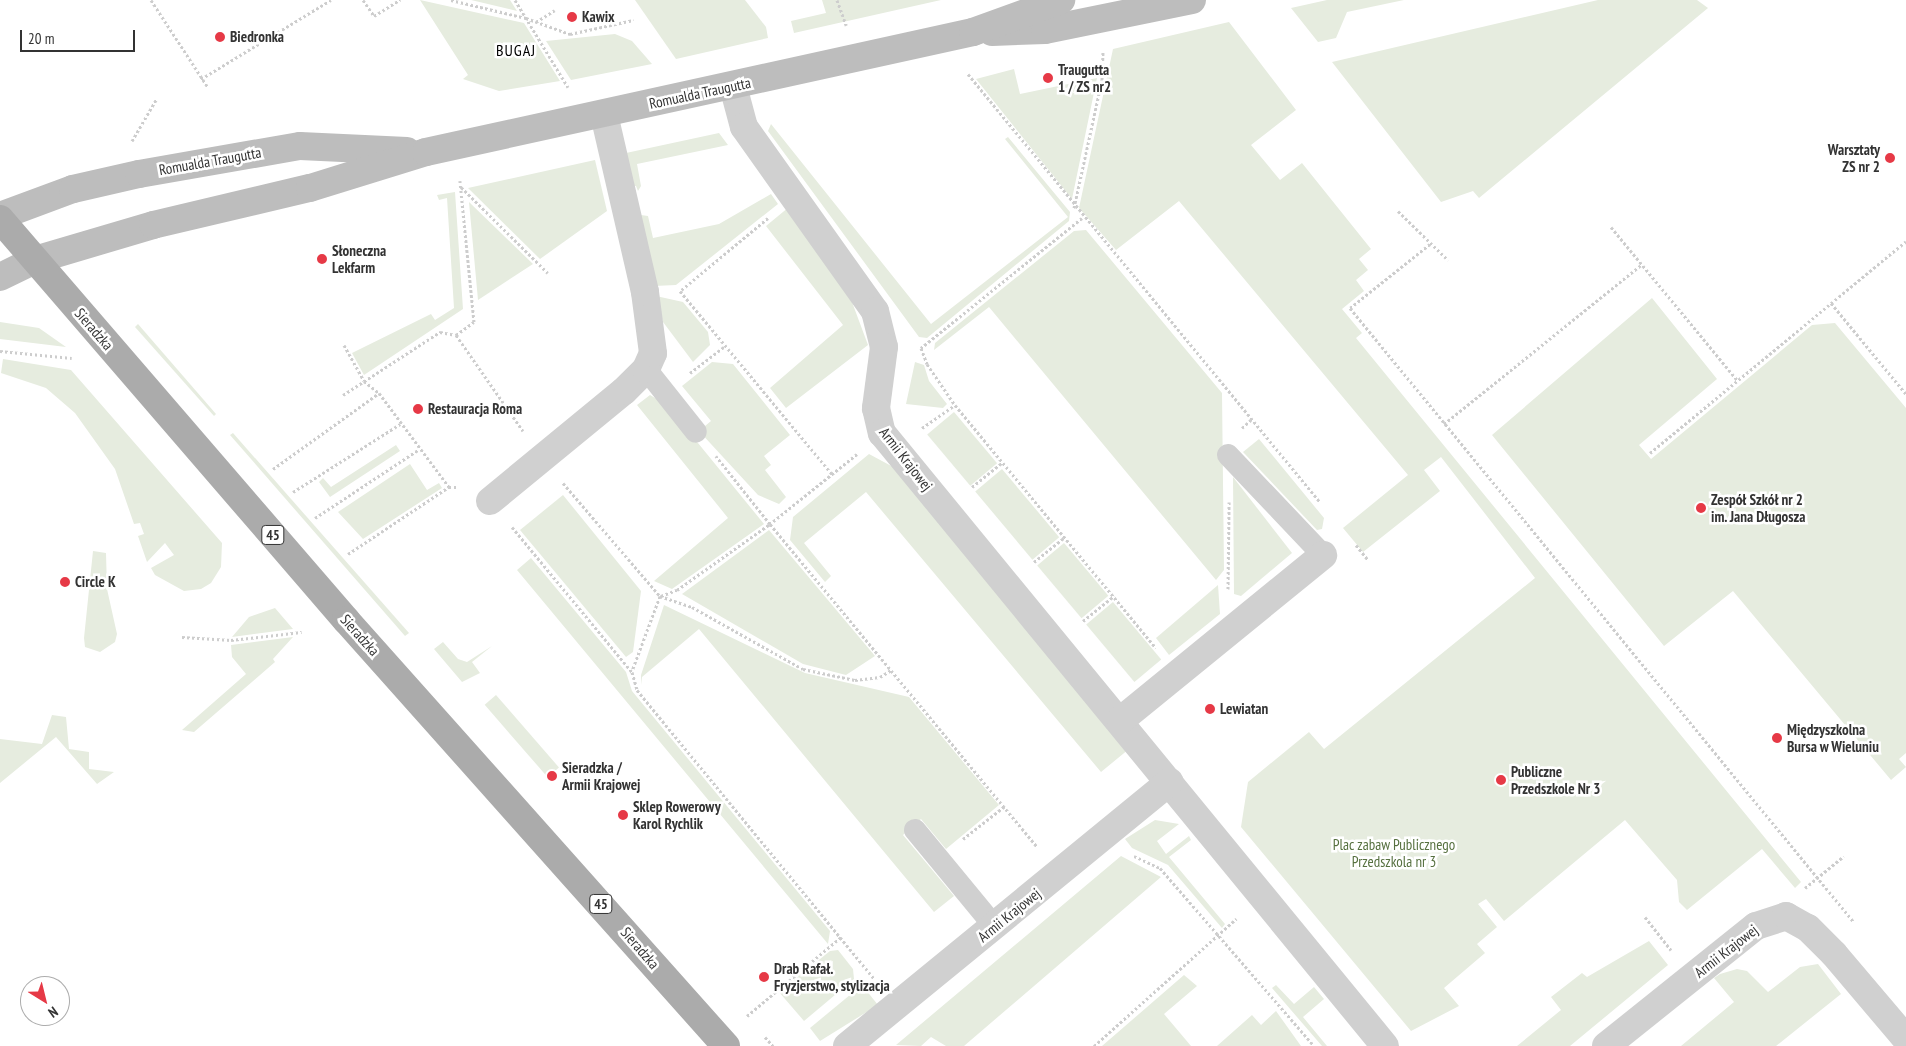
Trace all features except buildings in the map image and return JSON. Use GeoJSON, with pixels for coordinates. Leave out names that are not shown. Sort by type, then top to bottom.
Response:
{"type":"FeatureCollection","features":[{"type":"Feature","properties":{"kind":"main road","name":"Sieradzka"},"geometry":{"type":"LineString","coordinates":[[0,217],[346,620],[726,1046]]}},
{"type":"Feature","properties":{"kind":"street","name":"Romualda Traugutta"},"geometry":{"type":"LineString","coordinates":[[0,277],[35,260],[153,226],[310,188],[426,152],[604,115],[973,32],[1061,0]]}},
{"type":"Feature","properties":{"kind":"street","name":"Romualda Traugutta"},"geometry":{"type":"LineString","coordinates":[[973,32],[1044,30],[1192,0]]}},
{"type":"Feature","properties":{"kind":"street","name":"Armii Krajowej"},"geometry":{"type":"LineString","coordinates":[[733,86],[744,127],[875,311],[884,347],[876,408],[882,433],[1121,720],[1262,899],[1386,1046]]}},
{"type":"Feature","properties":{"kind":"street"},"geometry":{"type":"LineString","coordinates":[[490,501],[543,459],[646,369],[653,353],[652,333],[604,115]]}},
{"type":"Feature","properties":{"kind":"street","name":"Romualda Traugutta"},"geometry":{"type":"LineString","coordinates":[[0,217],[73,189],[139,174],[300,146],[426,152]]}},
{"type":"Feature","properties":{"kind":"street"},"geometry":{"type":"LineString","coordinates":[[1121,720],[1323,555]]}},
{"type":"Feature","properties":{"kind":"street","name":"Armii Krajowej"},"geometry":{"type":"LineString","coordinates":[[847,1046],[896,1008],[1170,782]]}},
{"type":"Feature","properties":{"kind":"street","name":"Armii Krajowej"},"geometry":{"type":"LineString","coordinates":[[1606,1046],[1756,926],[1786,916]]}},
{"type":"Feature","properties":{"kind":"street"},"geometry":{"type":"LineString","coordinates":[[1786,916],[1808,928],[1834,954],[1906,1039]]}},
{"type":"Feature","properties":{"kind":"lane"},"geometry":{"type":"LineString","coordinates":[[646,369],[696,432]]}},
{"type":"Feature","properties":{"kind":"lane"},"geometry":{"type":"LineString","coordinates":[[1228,455],[1323,555]]}},
{"type":"Feature","properties":{"kind":"lane"},"geometry":{"type":"LineString","coordinates":[[915,830],[994,926]]}},
{"type":"Feature","properties":{"kind":"path"},"geometry":{"type":"LineString","coordinates":[[152,0],[207,86]]}},
{"type":"Feature","properties":{"kind":"path"},"geometry":{"type":"LineString","coordinates":[[201,79],[331,0]]}},
{"type":"Feature","properties":{"kind":"path"},"geometry":{"type":"LineString","coordinates":[[363,0],[374,16],[400,0]]}},
{"type":"Feature","properties":{"kind":"path"},"geometry":{"type":"LineString","coordinates":[[452,0],[526,18],[570,34],[633,20]]}},
{"type":"Feature","properties":{"kind":"path"},"geometry":{"type":"LineString","coordinates":[[515,0],[568,87]]}},
{"type":"Feature","properties":{"kind":"path"},"geometry":{"type":"LineString","coordinates":[[837,0],[847,28]]}},
{"type":"Feature","properties":{"kind":"path"},"geometry":{"type":"LineString","coordinates":[[536,22],[555,10]]}},
{"type":"Feature","properties":{"kind":"path"},"geometry":{"type":"LineString","coordinates":[[1074,208],[1102,80],[1102,46]]}},
{"type":"Feature","properties":{"kind":"path"},"geometry":{"type":"LineString","coordinates":[[968,74],[1082,218],[1326,509]]}},
{"type":"Feature","properties":{"kind":"path"},"geometry":{"type":"LineString","coordinates":[[132,141],[156,100]]}},
{"type":"Feature","properties":{"kind":"path"},"geometry":{"type":"LineString","coordinates":[[456,335],[474,322],[460,182]]}},
{"type":"Feature","properties":{"kind":"path"},"geometry":{"type":"LineString","coordinates":[[460,186],[548,273]]}},
{"type":"Feature","properties":{"kind":"path"},"geometry":{"type":"LineString","coordinates":[[1398,211],[1448,260]]}},
{"type":"Feature","properties":{"kind":"path"},"geometry":{"type":"LineString","coordinates":[[770,216],[680,291],[832,474]]}},
{"type":"Feature","properties":{"kind":"path"},"geometry":{"type":"LineString","coordinates":[[1082,218],[921,348],[927,364],[955,405],[1177,673]]}},
{"type":"Feature","properties":{"kind":"path"},"geometry":{"type":"LineString","coordinates":[[1611,227],[1737,380]]}},
{"type":"Feature","properties":{"kind":"path"},"geometry":{"type":"LineString","coordinates":[[1650,453],[1906,241]]}},
{"type":"Feature","properties":{"kind":"path"},"geometry":{"type":"LineString","coordinates":[[1430,244],[1350,308],[1855,924]]}},
{"type":"Feature","properties":{"kind":"path"},"geometry":{"type":"LineString","coordinates":[[1444,424],[1642,264]]}},
{"type":"Feature","properties":{"kind":"path"},"geometry":{"type":"LineString","coordinates":[[1831,303],[1906,394]]}},
{"type":"Feature","properties":{"kind":"path"},"geometry":{"type":"LineString","coordinates":[[343,395],[440,332],[456,335],[543,459],[660,596],[692,607],[803,669],[855,680],[874,678],[891,670]]}},
{"type":"Feature","properties":{"kind":"path"},"geometry":{"type":"LineString","coordinates":[[344,345],[364,381],[379,394],[418,450],[449,488]]}},
{"type":"Feature","properties":{"kind":"path"},"geometry":{"type":"LineString","coordinates":[[665,392],[725,346]]}},
{"type":"Feature","properties":{"kind":"path"},"geometry":{"type":"LineString","coordinates":[[0,351],[72,358]]}},
{"type":"Feature","properties":{"kind":"path"},"geometry":{"type":"LineString","coordinates":[[273,469],[379,394]]}},
{"type":"Feature","properties":{"kind":"path"},"geometry":{"type":"LineString","coordinates":[[922,428],[955,405]]}},
{"type":"Feature","properties":{"kind":"path"},"geometry":{"type":"LineString","coordinates":[[1228,592],[1228,455],[1236,433],[1251,420]]}},
{"type":"Feature","properties":{"kind":"path"},"geometry":{"type":"LineString","coordinates":[[293,492],[400,424]]}},
{"type":"Feature","properties":{"kind":"path"},"geometry":{"type":"LineString","coordinates":[[696,432],[770,524],[1005,806],[1058,874]]}},
{"type":"Feature","properties":{"kind":"path"},"geometry":{"type":"LineString","coordinates":[[660,596],[677,590],[770,524],[866,446]]}},
{"type":"Feature","properties":{"kind":"path"},"geometry":{"type":"LineString","coordinates":[[315,518],[418,450]]}},
{"type":"Feature","properties":{"kind":"path"},"geometry":{"type":"LineString","coordinates":[[972,487],[1002,463]]}},
{"type":"Feature","properties":{"kind":"path"},"geometry":{"type":"LineString","coordinates":[[348,554],[449,488],[477,486],[632,672],[637,690],[841,937],[896,1008]]}},
{"type":"Feature","properties":{"kind":"path"},"geometry":{"type":"LineString","coordinates":[[1034,562],[1065,538]]}},
{"type":"Feature","properties":{"kind":"path"},"geometry":{"type":"LineString","coordinates":[[1350,538],[1368,560]]}},
{"type":"Feature","properties":{"kind":"path"},"geometry":{"type":"LineString","coordinates":[[632,672],[660,596]]}},
{"type":"Feature","properties":{"kind":"path"},"geometry":{"type":"LineString","coordinates":[[1083,621],[1114,596]]}},
{"type":"Feature","properties":{"kind":"path"},"geometry":{"type":"LineString","coordinates":[[182,637],[231,640],[302,632]]}},
{"type":"Feature","properties":{"kind":"path"},"geometry":{"type":"LineString","coordinates":[[939,859],[1005,806]]}},
{"type":"Feature","properties":{"kind":"path"},"geometry":{"type":"LineString","coordinates":[[1109,832],[1127,852],[1160,868],[1314,1046]]}},
{"type":"Feature","properties":{"kind":"path"},"geometry":{"type":"LineString","coordinates":[[1786,916],[1795,896],[1844,856]]}},
{"type":"Feature","properties":{"kind":"path"},"geometry":{"type":"LineString","coordinates":[[1094,1046],[1262,899]]}},
{"type":"Feature","properties":{"kind":"path"},"geometry":{"type":"LineString","coordinates":[[746,1016],[841,937]]}},
{"type":"Feature","properties":{"kind":"path"},"geometry":{"type":"LineString","coordinates":[[765,1037],[773,1046]]}},
{"type":"Feature","properties":{"kind":"green space"},"geometry":{"type":"Polygon","coordinates":[[[420,0],[524,23],[560,81],[499,91],[463,79],[468,75],[420,0]]]}},
{"type":"Feature","properties":{"kind":"green space"},"geometry":{"type":"Polygon","coordinates":[[[471,0],[510,0],[517,11],[471,0]]]}},
{"type":"Feature","properties":{"kind":"green space"},"geometry":{"type":"Polygon","coordinates":[[[635,0],[745,0],[766,27],[768,38],[676,59],[635,0]]]}},
{"type":"Feature","properties":{"kind":"green space"},"geometry":{"type":"Polygon","coordinates":[[[822,0],[941,0],[794,33],[791,21],[826,13],[822,0]]]}},
{"type":"Feature","properties":{"kind":"green space"},"geometry":{"type":"Polygon","coordinates":[[[1327,0],[1404,0],[1347,12],[1336,38],[1318,42],[1291,8],[1327,0]]]}},
{"type":"Feature","properties":{"kind":"green space"},"geometry":{"type":"Polygon","coordinates":[[[1598,0],[1697,0],[1708,8],[1479,198],[1473,191],[1441,202],[1332,62],[1598,0]]]}},
{"type":"Feature","properties":{"kind":"green space","name":"Publiczne Przedszkole Nr 3"},"geometry":{"type":"Polygon","coordinates":[[[1229,22],[1296,110],[1251,145],[1280,180],[1302,163],[1371,249],[1359,259],[1368,270],[1356,280],[1364,291],[1342,309],[1362,333],[1356,338],[1801,882],[1795,888],[1762,849],[1687,910],[1679,902],[1677,880],[1625,820],[1504,921],[1486,899],[1478,904],[1497,927],[1477,944],[1485,953],[1444,988],[1459,1006],[1411,1031],[1241,827],[1248,782],[1309,732],[1324,749],[1535,578],[1441,457],[1424,470],[1440,491],[1363,552],[1343,528],[1408,475],[1179,201],[1116,250],[1079,208],[1113,49],[1229,22]]]}},
{"type":"Feature","properties":{"kind":"green space"},"geometry":{"type":"Polygon","coordinates":[[[615,34],[632,41],[652,64],[571,80],[546,41],[615,34]]]}},
{"type":"Feature","properties":{"kind":"green space"},"geometry":{"type":"Polygon","coordinates":[[[1014,69],[1020,94],[1097,78],[1072,199],[976,79],[1014,69]]]}},
{"type":"Feature","properties":{"kind":"green space"},"geometry":{"type":"Polygon","coordinates":[[[771,124],[931,324],[1068,217],[1005,139],[1008,137],[1070,212],[1069,221],[927,338],[919,337],[768,131],[771,124]]]}},
{"type":"Feature","properties":{"kind":"green space"},"geometry":{"type":"Polygon","coordinates":[[[719,133],[728,145],[637,164],[641,186],[638,191],[636,186],[631,186],[626,153],[719,133]]]}},
{"type":"Feature","properties":{"kind":"green space"},"geometry":{"type":"Polygon","coordinates":[[[595,160],[607,211],[540,259],[468,188],[595,160]]]}},
{"type":"Feature","properties":{"kind":"green space"},"geometry":{"type":"Polygon","coordinates":[[[455,192],[463,309],[364,375],[352,353],[431,314],[435,320],[454,308],[447,198],[439,200],[437,195],[455,192]]]}},
{"type":"Feature","properties":{"kind":"green space"},"geometry":{"type":"Polygon","coordinates":[[[771,194],[778,204],[676,285],[654,286],[641,215],[648,216],[653,238],[719,224],[771,194]]]}},
{"type":"Feature","properties":{"kind":"green space"},"geometry":{"type":"Polygon","coordinates":[[[469,202],[533,264],[478,300],[469,202]]]}},
{"type":"Feature","properties":{"kind":"green space"},"geometry":{"type":"Polygon","coordinates":[[[789,207],[849,294],[868,345],[786,408],[770,388],[843,325],[766,226],[789,207]]]}},
{"type":"Feature","properties":{"kind":"green space"},"geometry":{"type":"Polygon","coordinates":[[[1086,230],[1222,393],[1224,570],[1216,580],[989,307],[934,350],[935,343],[1074,231],[1086,230]]]}},
{"type":"Feature","properties":{"kind":"green space"},"geometry":{"type":"Polygon","coordinates":[[[656,296],[683,302],[708,332],[710,345],[693,362],[663,322],[656,296]]]}},
{"type":"Feature","properties":{"kind":"green space"},"geometry":{"type":"Polygon","coordinates":[[[1652,298],[1717,379],[1639,445],[1651,459],[1812,325],[1835,323],[1906,408],[1906,753],[1899,759],[1906,767],[1891,780],[1733,591],[1664,646],[1492,435],[1652,298]]]}},
{"type":"Feature","properties":{"kind":"green space"},"geometry":{"type":"Polygon","coordinates":[[[0,322],[39,328],[66,347],[0,339],[0,322]]]}},
{"type":"Feature","properties":{"kind":"green space"},"geometry":{"type":"Polygon","coordinates":[[[138,324],[216,414],[214,416],[135,327],[138,324]]]}},
{"type":"Feature","properties":{"kind":"green space"},"geometry":{"type":"Polygon","coordinates":[[[3,359],[71,370],[222,543],[221,567],[211,583],[201,589],[184,591],[155,575],[151,568],[174,555],[165,543],[147,562],[138,536],[144,534],[140,523],[134,524],[115,469],[75,413],[46,388],[1,373],[3,359]]]}},
{"type":"Feature","properties":{"kind":"green space"},"geometry":{"type":"Polygon","coordinates":[[[712,362],[733,364],[790,435],[764,456],[771,465],[765,470],[786,497],[779,504],[758,495],[699,431],[711,421],[682,386],[712,362]]]}},
{"type":"Feature","properties":{"kind":"green space"},"geometry":{"type":"Polygon","coordinates":[[[915,362],[924,365],[929,381],[947,404],[943,408],[906,404],[915,362]]]}},
{"type":"Feature","properties":{"kind":"green space"},"geometry":{"type":"Polygon","coordinates":[[[650,395],[667,405],[764,524],[672,589],[654,581],[728,518],[637,405],[650,395]]]}},
{"type":"Feature","properties":{"kind":"green space"},"geometry":{"type":"Polygon","coordinates":[[[954,412],[997,463],[970,486],[927,434],[954,412]]]}},
{"type":"Feature","properties":{"kind":"green space"},"geometry":{"type":"Polygon","coordinates":[[[233,433],[409,633],[405,636],[230,435],[233,433]]]}},
{"type":"Feature","properties":{"kind":"green space"},"geometry":{"type":"Polygon","coordinates":[[[1259,439],[1324,518],[1322,529],[1317,530],[1243,452],[1259,439]]]}},
{"type":"Feature","properties":{"kind":"green space"},"geometry":{"type":"Polygon","coordinates":[[[396,445],[400,451],[330,497],[319,482],[323,478],[331,487],[396,445]]]}},
{"type":"Feature","properties":{"kind":"green space"},"geometry":{"type":"Polygon","coordinates":[[[869,454],[895,468],[1129,749],[1101,772],[866,492],[804,543],[831,576],[825,582],[790,540],[793,517],[869,454]]]}},
{"type":"Feature","properties":{"kind":"green space"},"geometry":{"type":"Polygon","coordinates":[[[410,464],[427,490],[439,483],[442,488],[363,539],[338,512],[410,464]]]}},
{"type":"Feature","properties":{"kind":"green space"},"geometry":{"type":"Polygon","coordinates":[[[1002,469],[1059,537],[1032,560],[975,491],[1002,469]]]}},
{"type":"Feature","properties":{"kind":"green space"},"geometry":{"type":"Polygon","coordinates":[[[1233,477],[1292,553],[1241,596],[1234,594],[1233,477]]]}},
{"type":"Feature","properties":{"kind":"green space"},"geometry":{"type":"Polygon","coordinates":[[[563,495],[641,591],[633,652],[626,657],[520,530],[563,495]]]}},
{"type":"Feature","properties":{"kind":"green space"},"geometry":{"type":"Polygon","coordinates":[[[769,530],[875,656],[846,675],[803,664],[682,594],[769,530]]]}},
{"type":"Feature","properties":{"kind":"green space"},"geometry":{"type":"Polygon","coordinates":[[[1064,543],[1108,596],[1082,618],[1037,565],[1064,543]]]}},
{"type":"Feature","properties":{"kind":"green space"},"geometry":{"type":"Polygon","coordinates":[[[93,551],[106,553],[107,589],[117,634],[115,642],[100,652],[85,647],[84,638],[93,551]]]}},
{"type":"Feature","properties":{"kind":"green space"},"geometry":{"type":"Polygon","coordinates":[[[531,558],[626,672],[632,691],[830,931],[828,944],[517,570],[531,558]]]}},
{"type":"Feature","properties":{"kind":"green space"},"geometry":{"type":"Polygon","coordinates":[[[1218,585],[1220,614],[1169,655],[1156,638],[1218,585]]]}},
{"type":"Feature","properties":{"kind":"green space"},"geometry":{"type":"Polygon","coordinates":[[[1113,602],[1161,659],[1134,682],[1086,624],[1113,602]]]}},
{"type":"Feature","properties":{"kind":"green space"},"geometry":{"type":"Polygon","coordinates":[[[664,605],[805,673],[909,697],[999,805],[946,849],[921,819],[903,835],[954,896],[934,912],[699,629],[642,677],[641,685],[641,675],[664,605]]]}},
{"type":"Feature","properties":{"kind":"green space"},"geometry":{"type":"Polygon","coordinates":[[[275,608],[293,629],[232,637],[249,617],[275,608]]]}},
{"type":"Feature","properties":{"kind":"green space"},"geometry":{"type":"Polygon","coordinates":[[[293,637],[273,659],[275,662],[194,732],[182,730],[246,674],[232,657],[231,645],[293,637]]]}},
{"type":"Feature","properties":{"kind":"green space"},"geometry":{"type":"Polygon","coordinates":[[[443,642],[458,659],[467,662],[492,646],[472,662],[480,673],[462,682],[434,649],[443,642]]]}},
{"type":"Feature","properties":{"kind":"green space"},"geometry":{"type":"Polygon","coordinates":[[[496,695],[559,767],[548,777],[485,705],[496,695]]]}},
{"type":"Feature","properties":{"kind":"green space"},"geometry":{"type":"Polygon","coordinates":[[[52,715],[66,717],[69,749],[89,752],[89,769],[114,772],[97,784],[56,737],[0,783],[0,739],[42,744],[52,715]]]}},
{"type":"Feature","properties":{"kind":"green space"},"geometry":{"type":"Polygon","coordinates":[[[1155,820],[1179,824],[1157,841],[1166,854],[1189,836],[1191,840],[1169,857],[1225,924],[1222,928],[1168,865],[1132,848],[1125,839],[1155,820]]]}},
{"type":"Feature","properties":{"kind":"green space"},"geometry":{"type":"Polygon","coordinates":[[[1121,856],[1161,877],[964,1046],[946,1046],[931,1037],[921,1046],[896,1045],[1121,856]]]}},
{"type":"Feature","properties":{"kind":"green space"},"geometry":{"type":"Polygon","coordinates":[[[1649,941],[1668,965],[1570,1046],[1517,1046],[1561,1010],[1551,997],[1582,973],[1587,977],[1649,941]]]}},
{"type":"Feature","properties":{"kind":"green space"},"geometry":{"type":"Polygon","coordinates":[[[838,950],[853,969],[854,979],[804,1021],[779,992],[830,951],[838,950]]]}},
{"type":"Feature","properties":{"kind":"green space"},"geometry":{"type":"Polygon","coordinates":[[[1818,964],[1841,994],[1776,1046],[1681,1046],[1734,1002],[1714,978],[1720,974],[1737,969],[1747,971],[1768,992],[1800,967],[1818,964]]]}},
{"type":"Feature","properties":{"kind":"green space"},"geometry":{"type":"Polygon","coordinates":[[[1184,975],[1197,986],[1164,1014],[1191,1046],[1102,1046],[1184,975]]]}},
{"type":"Feature","properties":{"kind":"green space"},"geometry":{"type":"Polygon","coordinates":[[[862,985],[878,1005],[820,1041],[810,1028],[862,985]]]}},
{"type":"Feature","properties":{"kind":"green space"},"geometry":{"type":"Polygon","coordinates":[[[1276,985],[1294,1004],[1314,987],[1324,999],[1303,1017],[1327,1046],[1322,1046],[1272,988],[1276,985]]]}},
{"type":"Feature","properties":{"kind":"green space"},"geometry":{"type":"Polygon","coordinates":[[[1276,1011],[1301,1046],[1217,1046],[1252,1015],[1261,1025],[1276,1011]]]}},
{"type":"Feature","properties":{"kind":"place","name":"Kawix"},"geometry":{"type":"Point","coordinates":[572,17]}},
{"type":"Feature","properties":{"kind":"place","name":"Biedronka"},"geometry":{"type":"Point","coordinates":[220,37]}},
{"type":"Feature","properties":{"kind":"place","name":"Traugutta 1 / ZS nr2"},"geometry":{"type":"Point","coordinates":[1048,78]}},
{"type":"Feature","properties":{"kind":"place","name":"Warsztaty ZS nr 2"},"geometry":{"type":"Point","coordinates":[1890,158]}},
{"type":"Feature","properties":{"kind":"place","name":"Słoneczna Lekfarm"},"geometry":{"type":"Point","coordinates":[322,259]}},
{"type":"Feature","properties":{"kind":"place","name":"Restauracja Roma"},"geometry":{"type":"Point","coordinates":[418,409]}},
{"type":"Feature","properties":{"kind":"place","name":"Zespół Szkół nr 2 im. Jana Długosza"},"geometry":{"type":"Point","coordinates":[1701,508]}},
{"type":"Feature","properties":{"kind":"place","name":"Circle K"},"geometry":{"type":"Point","coordinates":[65,582]}},
{"type":"Feature","properties":{"kind":"place","name":"Lewiatan"},"geometry":{"type":"Point","coordinates":[1210,709]}},
{"type":"Feature","properties":{"kind":"place","name":"Międzyszkolna Bursa w Wieluniu"},"geometry":{"type":"Point","coordinates":[1777,738]}},
{"type":"Feature","properties":{"kind":"place","name":"Sieradzka / Armii Krajowej"},"geometry":{"type":"Point","coordinates":[552,776]}},
{"type":"Feature","properties":{"kind":"place","name":"Publiczne Przedszkole Nr 3"},"geometry":{"type":"Point","coordinates":[1501,780]}},
{"type":"Feature","properties":{"kind":"place","name":"Sklep Rowerowy Karol Rychlik"},"geometry":{"type":"Point","coordinates":[623,815]}},
{"type":"Feature","properties":{"kind":"place","name":"Drab Rafał. Fryzjerstwo, stylizacja"},"geometry":{"type":"Point","coordinates":[764,977]}},
{"type":"Feature","properties":{"kind":"district","name":"BUGAJ"},"geometry":{"type":"Point","coordinates":[516,50]}},
{"type":"Feature","properties":{"kind":"park label","name":"Plac zabaw Publicznego Przedszkola nr 3"},"geometry":{"type":"Point","coordinates":[1394,852]}}]}
